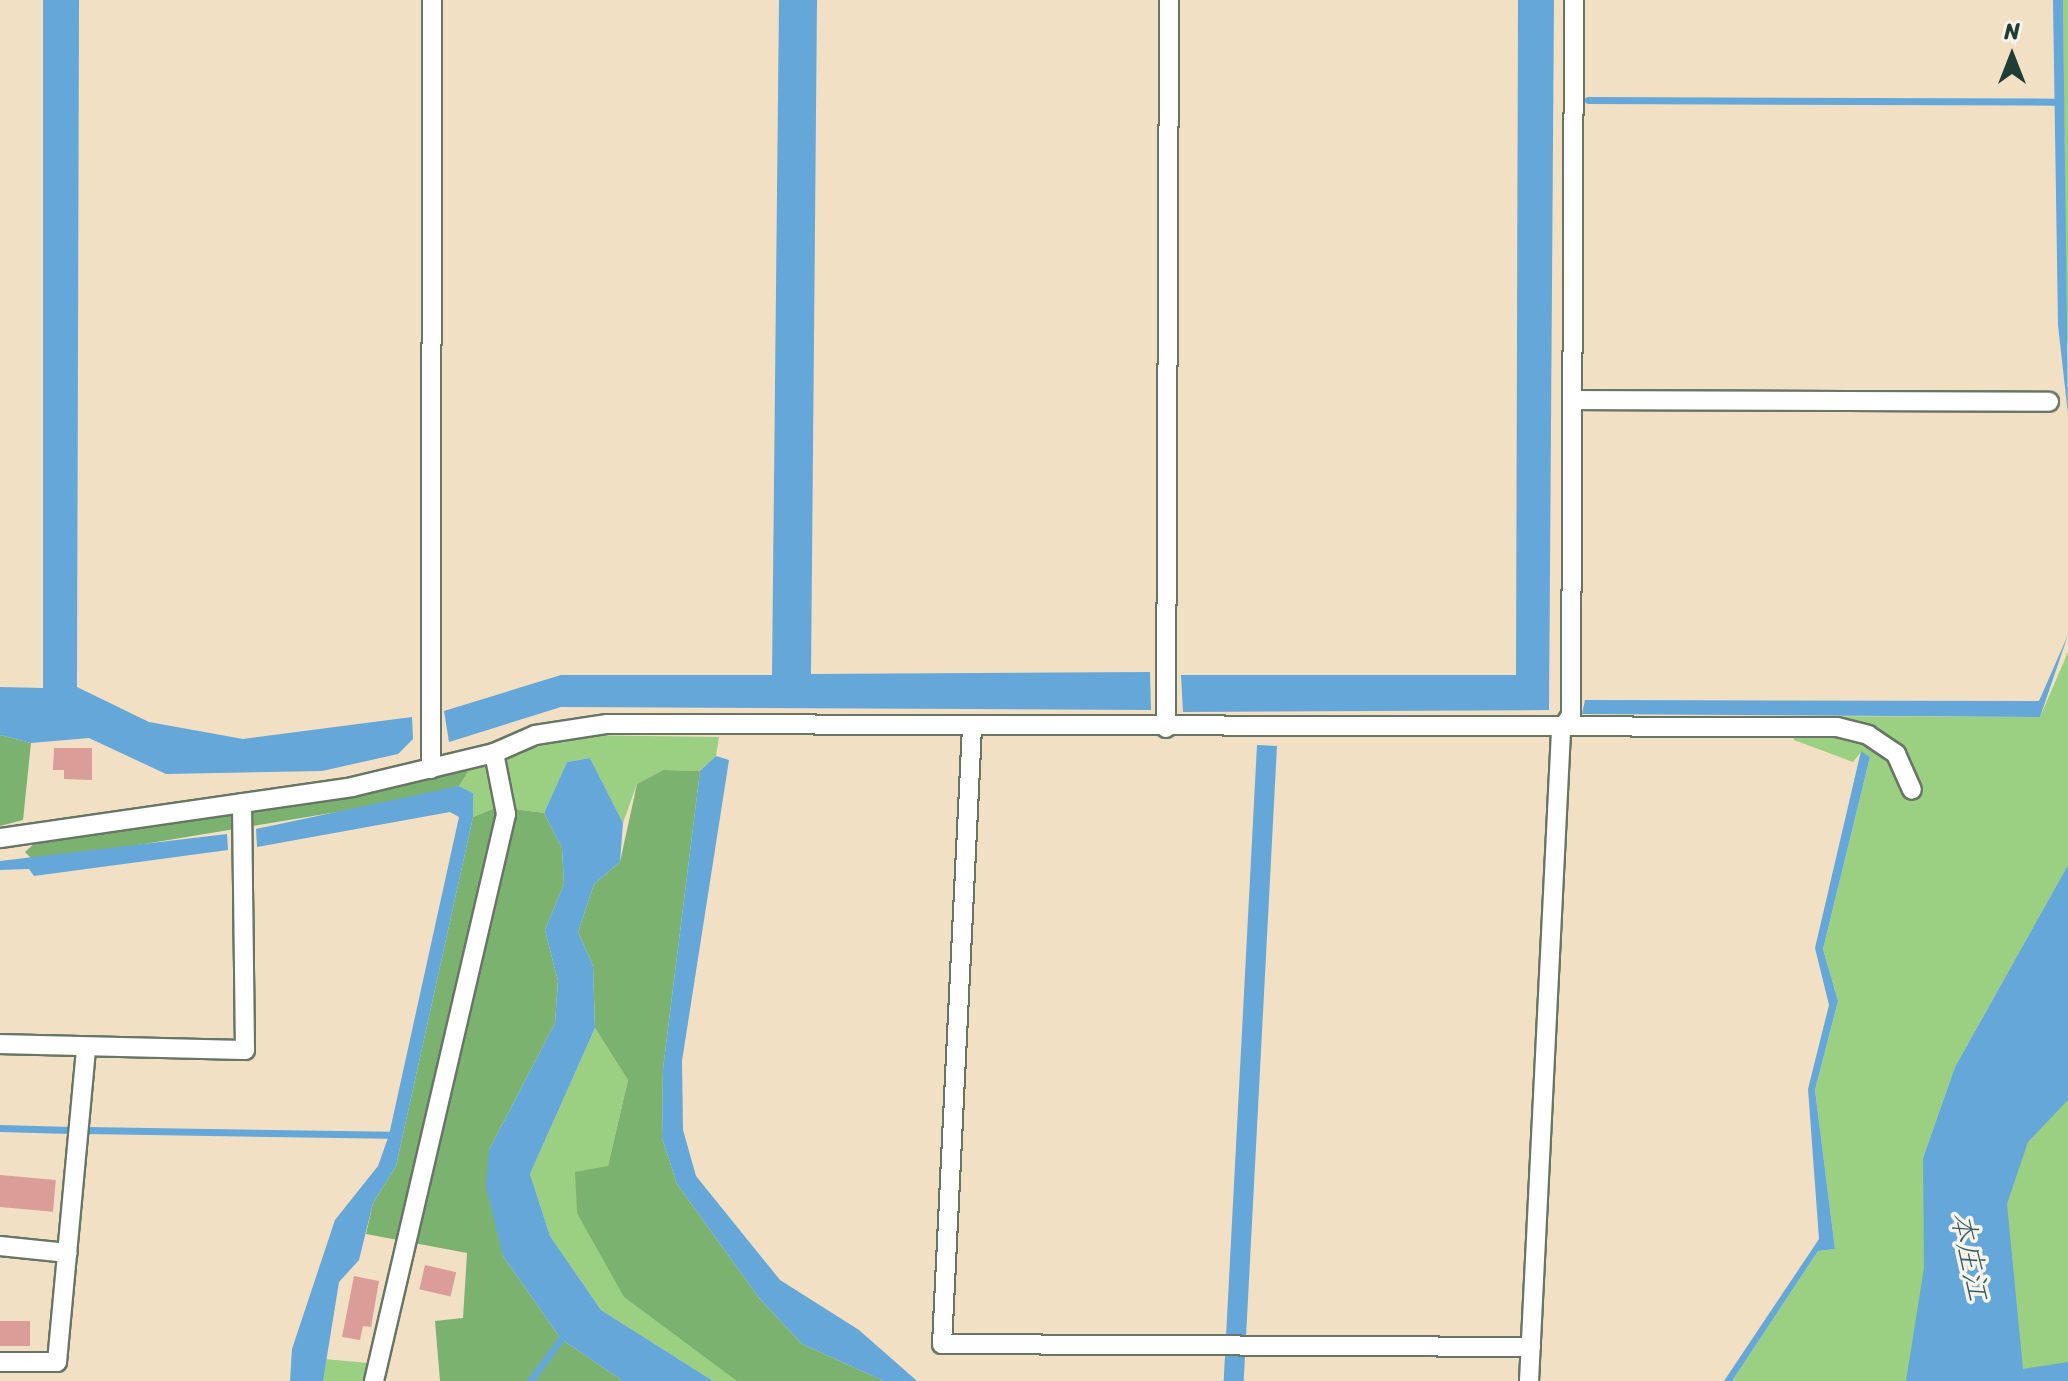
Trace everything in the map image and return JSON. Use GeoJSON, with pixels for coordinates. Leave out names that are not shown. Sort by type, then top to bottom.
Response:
{"type":"FeatureCollection","features":[{"type":"Feature","properties":{"kind":"street"},"geometry":{"type":"LineString","coordinates":[[431,769],[432,0]]}},
{"type":"Feature","properties":{"kind":"street"},"geometry":{"type":"LineString","coordinates":[[1166,728],[1169,0]]}},
{"type":"Feature","properties":{"kind":"street"},"geometry":{"type":"LineString","coordinates":[[1529,1381],[1561,731],[1571,715],[1574,0]]}},
{"type":"Feature","properties":{"kind":"street"},"geometry":{"type":"LineString","coordinates":[[1572,400],[2049,402]]}},
{"type":"Feature","properties":{"kind":"street"},"geometry":{"type":"LineString","coordinates":[[0,838],[242,803],[431,769],[494,753],[571,726],[1561,731],[1837,727],[1868,735],[1896,754],[1912,790]]}},
{"type":"Feature","properties":{"kind":"street"},"geometry":{"type":"LineString","coordinates":[[972,727],[942,1344],[1531,1347]]}},
{"type":"Feature","properties":{"kind":"street"},"geometry":{"type":"LineString","coordinates":[[374,1381],[506,814],[494,753]]}},
{"type":"Feature","properties":{"kind":"street"},"geometry":{"type":"LineString","coordinates":[[0,1044],[245,1050],[242,803]]}},
{"type":"Feature","properties":{"kind":"street"},"geometry":{"type":"LineString","coordinates":[[0,1362],[57,1362],[86,1048]]}},
{"type":"Feature","properties":{"kind":"street"},"geometry":{"type":"LineString","coordinates":[[0,1246],[68,1253]]}},
{"type":"Feature","properties":{"kind":"green space"},"geometry":{"type":"Polygon","coordinates":[[[2063,0],[2068,0],[2068,347],[2066,330],[2063,0]]]}},
{"type":"Feature","properties":{"kind":"green space"},"geometry":{"type":"Polygon","coordinates":[[[2068,652],[2068,865],[1955,1067],[1923,1158],[1933,1381],[1732,1381],[1818,1251],[1835,1249],[1815,1090],[1838,1001],[1823,949],[1870,757],[1861,752],[1853,762],[1794,740],[1792,716],[2040,717],[2068,652]]]}},
{"type":"Feature","properties":{"kind":"green space"},"geometry":{"type":"Polygon","coordinates":[[[0,735],[31,743],[23,820],[0,826],[0,735]]]}},
{"type":"Feature","properties":{"kind":"green space"},"geometry":{"type":"Polygon","coordinates":[[[576,735],[719,737],[716,756],[700,771],[663,770],[637,784],[623,823],[590,758],[567,762],[544,813],[498,807],[473,817],[473,793],[459,786],[471,767],[576,735]]]}},
{"type":"Feature","properties":{"kind":"green space"},"geometry":{"type":"Polygon","coordinates":[[[471,767],[459,786],[410,800],[35,862],[25,852],[37,841],[405,785],[471,767]]]}},
{"type":"Feature","properties":{"kind":"green space"},"geometry":{"type":"Polygon","coordinates":[[[663,770],[700,771],[663,1069],[662,1138],[677,1184],[759,1298],[802,1344],[884,1381],[737,1381],[624,1297],[577,1213],[575,1172],[608,1166],[628,1080],[595,1028],[593,966],[578,932],[594,884],[620,862],[637,784],[663,770]]]}},
{"type":"Feature","properties":{"kind":"green space"},"geometry":{"type":"Polygon","coordinates":[[[498,807],[544,813],[562,848],[564,884],[545,930],[558,981],[555,1023],[489,1150],[503,1256],[561,1339],[623,1381],[440,1381],[435,1321],[463,1318],[467,1253],[366,1234],[373,1203],[396,1166],[473,817],[498,807]]]}},
{"type":"Feature","properties":{"kind":"green space"},"geometry":{"type":"Polygon","coordinates":[[[595,1028],[628,1080],[608,1166],[737,1381],[713,1381],[601,1310],[550,1236],[530,1174],[595,1028]]]}},
{"type":"Feature","properties":{"kind":"green space"},"geometry":{"type":"Polygon","coordinates":[[[2068,1056],[2068,1370],[2003,1381],[1987,1198],[2068,1056]]]}},
{"type":"Feature","properties":{"kind":"green space"},"geometry":{"type":"Polygon","coordinates":[[[324,1359],[368,1363],[363,1381],[323,1381],[324,1359]]]}},
{"type":"Feature","properties":{"kind":"water"},"geometry":{"type":"Polygon","coordinates":[[[43,0],[79,0],[77,687],[149,722],[243,739],[412,717],[413,739],[398,754],[322,771],[166,774],[89,738],[31,743],[0,735],[0,687],[43,688],[43,0]]]}},
{"type":"Feature","properties":{"kind":"water"},"geometry":{"type":"Polygon","coordinates":[[[779,0],[817,0],[811,674],[1150,672],[1151,710],[561,707],[449,742],[444,711],[561,675],[772,675],[779,0]]]}},
{"type":"Feature","properties":{"kind":"water"},"geometry":{"type":"Polygon","coordinates":[[[1518,0],[1554,0],[1549,710],[1183,712],[1181,675],[1516,675],[1518,0]]]}},
{"type":"Feature","properties":{"kind":"water"},"geometry":{"type":"Polygon","coordinates":[[[2053,0],[2063,0],[2068,414],[2058,325],[2053,0]]]}},
{"type":"Feature","properties":{"kind":"water"},"geometry":{"type":"Polygon","coordinates":[[[2068,635],[2040,717],[1582,714],[1585,700],[2039,701],[2068,635]]]}},
{"type":"Feature","properties":{"kind":"water"},"geometry":{"type":"Polygon","coordinates":[[[1257,745],[1277,746],[1244,1381],[1224,1381],[1257,745]]]}},
{"type":"Feature","properties":{"kind":"water"},"geometry":{"type":"Polygon","coordinates":[[[1861,751],[1870,757],[1823,949],[1838,1001],[1815,1090],[1835,1249],[1818,1251],[1732,1381],[1724,1381],[1819,1239],[1808,1089],[1829,1005],[1815,948],[1861,751]]]}},
{"type":"Feature","properties":{"kind":"water"},"geometry":{"type":"Polygon","coordinates":[[[716,756],[729,760],[682,1061],[683,1130],[696,1176],[780,1280],[859,1330],[917,1381],[884,1381],[802,1344],[759,1298],[677,1184],[662,1138],[663,1069],[700,771],[716,756]]]}},
{"type":"Feature","properties":{"kind":"water"},"geometry":{"type":"Polygon","coordinates":[[[590,758],[623,823],[620,862],[594,884],[578,932],[593,966],[595,1028],[530,1174],[550,1236],[601,1310],[713,1381],[623,1381],[561,1339],[503,1256],[486,1187],[489,1150],[555,1023],[558,981],[545,930],[564,884],[562,848],[544,813],[567,762],[590,758]]]}},
{"type":"Feature","properties":{"kind":"water"},"geometry":{"type":"Polygon","coordinates":[[[459,786],[473,793],[473,817],[396,1166],[373,1203],[359,1260],[339,1282],[323,1381],[290,1381],[292,1349],[335,1220],[378,1166],[389,1135],[459,817],[450,812],[257,847],[256,829],[459,786]]]}},
{"type":"Feature","properties":{"kind":"water"},"geometry":{"type":"Polygon","coordinates":[[[227,834],[228,850],[34,876],[29,869],[0,870],[0,861],[227,834]]]}},
{"type":"Feature","properties":{"kind":"water","name":"本庄江"},"geometry":{"type":"Polygon","coordinates":[[[2068,865],[2068,1100],[2028,1142],[2007,1204],[2023,1369],[2068,1362],[2068,1381],[1906,1381],[1924,1268],[1923,1158],[1955,1067],[2068,865]]]}},
{"type":"Feature","properties":{"kind":"building"},"geometry":{"type":"Polygon","coordinates":[[[54,748],[92,748],[92,780],[64,779],[64,770],[53,770],[54,748]]]}},
{"type":"Feature","properties":{"kind":"building"},"geometry":{"type":"Polygon","coordinates":[[[0,1175],[56,1180],[53,1212],[0,1207],[0,1175]]]}},
{"type":"Feature","properties":{"kind":"building"},"geometry":{"type":"Polygon","coordinates":[[[425,1265],[456,1272],[451,1297],[419,1289],[425,1265]]]}},
{"type":"Feature","properties":{"kind":"building"},"geometry":{"type":"Polygon","coordinates":[[[354,1276],[379,1281],[371,1327],[363,1326],[360,1340],[342,1337],[354,1276]]]}},
{"type":"Feature","properties":{"kind":"building"},"geometry":{"type":"Polygon","coordinates":[[[0,1321],[30,1321],[30,1346],[0,1346],[0,1321]]]}},
{"type":"Feature","properties":{"kind":"waterway"},"geometry":{"type":"LineString","coordinates":[[1588,100],[2054,102]]}},
{"type":"Feature","properties":{"kind":"waterway"},"geometry":{"type":"LineString","coordinates":[[0,1128],[71,1130]]}},
{"type":"Feature","properties":{"kind":"waterway"},"geometry":{"type":"LineString","coordinates":[[86,1130],[389,1135]]}},
{"type":"Feature","properties":{"kind":"waterway"},"geometry":{"type":"LineString","coordinates":[[530,1381],[561,1339]]}}]}
